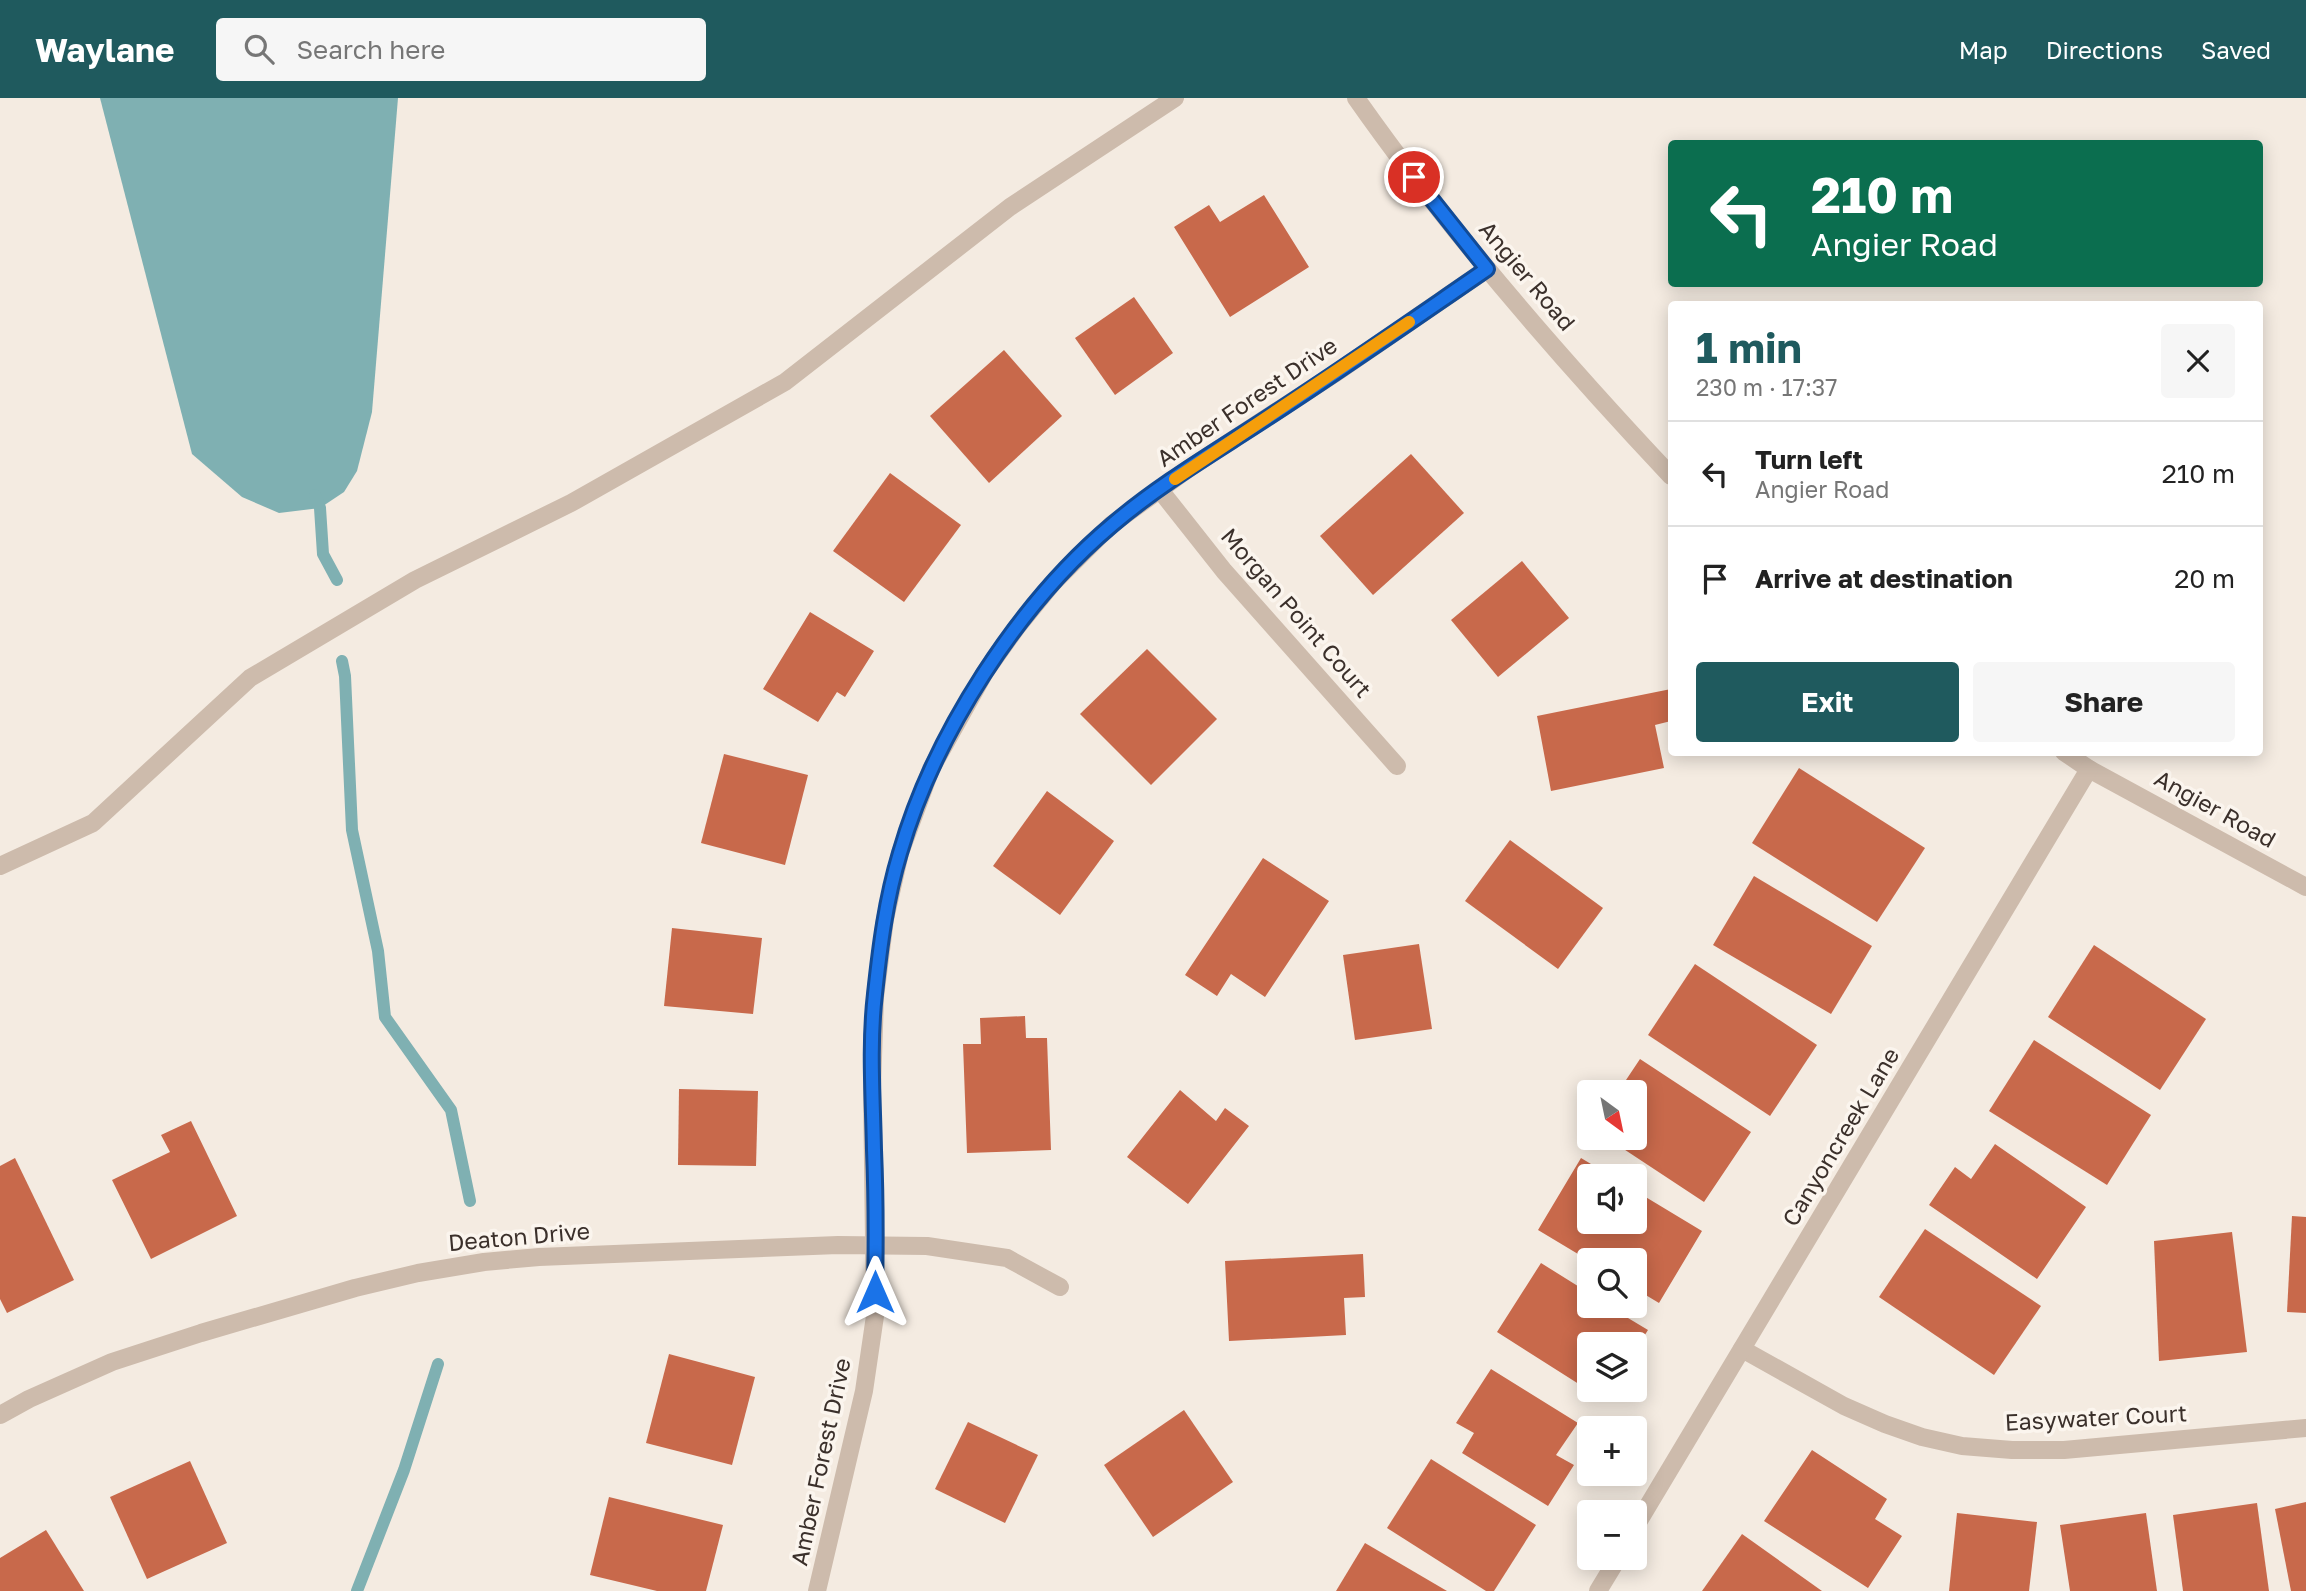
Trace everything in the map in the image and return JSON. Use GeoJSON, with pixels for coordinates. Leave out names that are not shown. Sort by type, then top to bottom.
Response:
{"type":"FeatureCollection","features":[{"type":"Feature","properties":{"kind":"street"},"geometry":{"type":"LineString","coordinates":[[0,866],[93,823],[250,678],[415,580],[571,503],[785,382],[1010,207],[1175,98]]}},
{"type":"Feature","properties":{"kind":"street","name":"Angier Road"},"geometry":{"type":"LineString","coordinates":[[1356,98],[1399,159],[1487,269],[1559,354],[1668,473]]}},
{"type":"Feature","properties":{"kind":"street","name":"Amber Forest Drive"},"geometry":{"type":"LineString","coordinates":[[817,1591],[864,1391],[875,1316],[872,1088],[874,998],[885,919],[900,853],[927,781],[957,719],[985,672],[1017,627],[1052,584],[1111,525],[1160,489],[1487,269]]}},
{"type":"Feature","properties":{"kind":"street","name":"Morgan Point Court"},"geometry":{"type":"LineString","coordinates":[[1160,489],[1224,571],[1397,766]]}},
{"type":"Feature","properties":{"kind":"street","name":"Angier Road"},"geometry":{"type":"LineString","coordinates":[[2070,756],[2306,887]]}},
{"type":"Feature","properties":{"kind":"street","name":"Canyoncreek Lane"},"geometry":{"type":"LineString","coordinates":[[1647,1508],[2089,769]]}},
{"type":"Feature","properties":{"kind":"street","name":"Deaton Drive"},"geometry":{"type":"LineString","coordinates":[[0,1416],[29,1399],[112,1362],[304,1303],[418,1273],[484,1262],[539,1257],[875,1244],[927,1246],[1007,1258],[1060,1286]]}},
{"type":"Feature","properties":{"kind":"street","name":"Easywater Court"},"geometry":{"type":"LineString","coordinates":[[1742,1349],[1844,1406],[1922,1437],[1962,1446],[2012,1451],[2064,1450],[2306,1428]]}},
{"type":"Feature","properties":{"kind":"street"},"geometry":{"type":"LineString","coordinates":[[1598,1591],[1611,1570]]}},
{"type":"Feature","properties":{"kind":"water"},"geometry":{"type":"Polygon","coordinates":[[[100,98],[398,98],[372,412],[357,471],[344,492],[320,508],[279,513],[242,497],[192,454],[100,98]]]}},
{"type":"Feature","properties":{"kind":"building"},"geometry":{"type":"Polygon","coordinates":[[[1264,195],[1309,267],[1230,317],[1174,227],[1209,205],[1220,222],[1264,195]]]}},
{"type":"Feature","properties":{"kind":"building"},"geometry":{"type":"Polygon","coordinates":[[[1134,297],[1173,353],[1115,395],[1075,338],[1134,297]]]}},
{"type":"Feature","properties":{"kind":"building"},"geometry":{"type":"Polygon","coordinates":[[[1004,350],[1062,416],[989,483],[930,416],[1004,350]]]}},
{"type":"Feature","properties":{"kind":"building"},"geometry":{"type":"Polygon","coordinates":[[[1411,454],[1464,513],[1373,595],[1320,536],[1411,454]]]}},
{"type":"Feature","properties":{"kind":"building"},"geometry":{"type":"Polygon","coordinates":[[[890,473],[961,525],[904,602],[833,551],[890,473]]]}},
{"type":"Feature","properties":{"kind":"building"},"geometry":{"type":"Polygon","coordinates":[[[1522,561],[1569,618],[1498,677],[1451,620],[1522,561]]]}},
{"type":"Feature","properties":{"kind":"building"},"geometry":{"type":"Polygon","coordinates":[[[810,612],[874,651],[845,697],[837,692],[818,722],[763,689],[810,612]]]}},
{"type":"Feature","properties":{"kind":"building"},"geometry":{"type":"Polygon","coordinates":[[[1147,649],[1217,719],[1151,785],[1080,714],[1147,649]]]}},
{"type":"Feature","properties":{"kind":"building"},"geometry":{"type":"Polygon","coordinates":[[[1668,690],[1668,722],[1655,725],[1664,768],[1551,791],[1537,716],[1668,690]]]}},
{"type":"Feature","properties":{"kind":"building"},"geometry":{"type":"Polygon","coordinates":[[[724,754],[808,775],[785,865],[701,843],[724,754]]]}},
{"type":"Feature","properties":{"kind":"building"},"geometry":{"type":"Polygon","coordinates":[[[1799,768],[1925,848],[1877,922],[1752,843],[1799,768]]]}},
{"type":"Feature","properties":{"kind":"building"},"geometry":{"type":"Polygon","coordinates":[[[1047,791],[1114,841],[1060,915],[993,866],[1047,791]]]}},
{"type":"Feature","properties":{"kind":"building"},"geometry":{"type":"Polygon","coordinates":[[[1510,840],[1603,908],[1558,969],[1465,901],[1510,840]]]}},
{"type":"Feature","properties":{"kind":"building"},"geometry":{"type":"Polygon","coordinates":[[[1263,858],[1329,901],[1265,997],[1231,974],[1217,996],[1185,975],[1263,858]]]}},
{"type":"Feature","properties":{"kind":"building"},"geometry":{"type":"Polygon","coordinates":[[[1754,876],[1872,946],[1831,1014],[1713,945],[1754,876]]]}},
{"type":"Feature","properties":{"kind":"building"},"geometry":{"type":"Polygon","coordinates":[[[672,928],[762,938],[753,1014],[664,1006],[672,928]]]}},
{"type":"Feature","properties":{"kind":"building"},"geometry":{"type":"Polygon","coordinates":[[[1419,944],[1432,1029],[1355,1040],[1343,955],[1419,944]]]}},
{"type":"Feature","properties":{"kind":"building"},"geometry":{"type":"Polygon","coordinates":[[[2094,945],[2206,1019],[2160,1090],[2048,1017],[2094,945]]]}},
{"type":"Feature","properties":{"kind":"building"},"geometry":{"type":"Polygon","coordinates":[[[1695,964],[1817,1045],[1770,1116],[1648,1035],[1695,964]]]}},
{"type":"Feature","properties":{"kind":"building"},"geometry":{"type":"Polygon","coordinates":[[[1025,1016],[1026,1038],[1047,1038],[1051,1150],[967,1153],[963,1044],[981,1044],[980,1018],[1025,1016]]]}},
{"type":"Feature","properties":{"kind":"building"},"geometry":{"type":"Polygon","coordinates":[[[2034,1040],[2151,1115],[2107,1185],[1989,1111],[2034,1040]]]}},
{"type":"Feature","properties":{"kind":"building"},"geometry":{"type":"Polygon","coordinates":[[[1640,1059],[1751,1132],[1704,1202],[1625,1150],[1647,1150],[1647,1080],[1626,1080],[1640,1059]]]}},
{"type":"Feature","properties":{"kind":"building"},"geometry":{"type":"Polygon","coordinates":[[[679,1089],[758,1091],[756,1166],[678,1165],[679,1089]]]}},
{"type":"Feature","properties":{"kind":"building"},"geometry":{"type":"Polygon","coordinates":[[[1180,1090],[1216,1121],[1225,1108],[1249,1126],[1188,1204],[1127,1157],[1180,1090]]]}},
{"type":"Feature","properties":{"kind":"building"},"geometry":{"type":"Polygon","coordinates":[[[191,1121],[237,1216],[151,1259],[112,1180],[170,1152],[161,1135],[191,1121]]]}},
{"type":"Feature","properties":{"kind":"building"},"geometry":{"type":"Polygon","coordinates":[[[1995,1144],[2086,1207],[2037,1279],[1929,1205],[1955,1167],[1971,1179],[1995,1144]]]}},
{"type":"Feature","properties":{"kind":"building"},"geometry":{"type":"Polygon","coordinates":[[[15,1158],[74,1280],[7,1313],[0,1299],[0,1166],[15,1158]]]}},
{"type":"Feature","properties":{"kind":"building"},"geometry":{"type":"Polygon","coordinates":[[[1581,1158],[1591,1164],[1577,1164],[1581,1158]]]}},
{"type":"Feature","properties":{"kind":"building"},"geometry":{"type":"Polygon","coordinates":[[[1577,1165],[1577,1234],[1647,1234],[1647,1198],[1702,1231],[1659,1303],[1647,1296],[1647,1248],[1577,1248],[1577,1253],[1538,1230],[1577,1165]]]}},
{"type":"Feature","properties":{"kind":"building"},"geometry":{"type":"Polygon","coordinates":[[[2292,1216],[2306,1217],[2306,1313],[2287,1312],[2292,1216]]]}},
{"type":"Feature","properties":{"kind":"building"},"geometry":{"type":"Polygon","coordinates":[[[1925,1229],[2041,1306],[1994,1375],[1879,1297],[1925,1229]]]}},
{"type":"Feature","properties":{"kind":"building"},"geometry":{"type":"Polygon","coordinates":[[[2232,1232],[2247,1352],[2159,1361],[2154,1241],[2232,1232]]]}},
{"type":"Feature","properties":{"kind":"building"},"geometry":{"type":"Polygon","coordinates":[[[1363,1254],[1365,1297],[1344,1298],[1346,1335],[1229,1341],[1225,1261],[1363,1254]]]}},
{"type":"Feature","properties":{"kind":"building"},"geometry":{"type":"Polygon","coordinates":[[[1541,1263],[1577,1286],[1577,1318],[1628,1318],[1648,1330],[1577,1332],[1577,1383],[1497,1332],[1541,1263]]]}},
{"type":"Feature","properties":{"kind":"building"},"geometry":{"type":"Polygon","coordinates":[[[669,1354],[755,1377],[732,1465],[646,1443],[669,1354]]]}},
{"type":"Feature","properties":{"kind":"building"},"geometry":{"type":"Polygon","coordinates":[[[1491,1369],[1577,1422],[1556,1455],[1574,1465],[1548,1506],[1462,1453],[1474,1433],[1456,1423],[1491,1369]]]}},
{"type":"Feature","properties":{"kind":"building"},"geometry":{"type":"Polygon","coordinates":[[[1184,1410],[1233,1482],[1153,1537],[1104,1465],[1184,1410]]]}},
{"type":"Feature","properties":{"kind":"building"},"geometry":{"type":"Polygon","coordinates":[[[968,1422],[1038,1455],[1005,1523],[935,1489],[968,1422]]]}},
{"type":"Feature","properties":{"kind":"building"},"geometry":{"type":"Polygon","coordinates":[[[1812,1450],[1887,1499],[1875,1519],[1902,1536],[1868,1588],[1764,1521],[1812,1450]]]}},
{"type":"Feature","properties":{"kind":"building"},"geometry":{"type":"Polygon","coordinates":[[[1431,1459],[1536,1525],[1494,1591],[1486,1591],[1387,1528],[1431,1459]]]}},
{"type":"Feature","properties":{"kind":"building"},"geometry":{"type":"Polygon","coordinates":[[[190,1461],[227,1543],[147,1579],[110,1497],[190,1461]]]}},
{"type":"Feature","properties":{"kind":"building"},"geometry":{"type":"Polygon","coordinates":[[[609,1497],[723,1525],[706,1591],[657,1591],[590,1575],[609,1497]]]}},
{"type":"Feature","properties":{"kind":"building"},"geometry":{"type":"Polygon","coordinates":[[[2306,1502],[2306,1591],[2291,1591],[2275,1509],[2306,1502]]]}},
{"type":"Feature","properties":{"kind":"building"},"geometry":{"type":"Polygon","coordinates":[[[2257,1503],[2269,1591],[2183,1591],[2173,1515],[2257,1503]]]}},
{"type":"Feature","properties":{"kind":"building"},"geometry":{"type":"Polygon","coordinates":[[[1957,1513],[2037,1522],[2029,1591],[1949,1591],[1957,1513]]]}},
{"type":"Feature","properties":{"kind":"building"},"geometry":{"type":"Polygon","coordinates":[[[2146,1513],[2157,1591],[2070,1591],[2060,1525],[2146,1513]]]}},
{"type":"Feature","properties":{"kind":"building"},"geometry":{"type":"Polygon","coordinates":[[[46,1530],[84,1591],[0,1591],[0,1558],[46,1530]]]}},
{"type":"Feature","properties":{"kind":"building"},"geometry":{"type":"Polygon","coordinates":[[[1742,1534],[1822,1591],[1702,1591],[1742,1534]]]}},
{"type":"Feature","properties":{"kind":"building"},"geometry":{"type":"Polygon","coordinates":[[[1365,1543],[1447,1591],[1336,1591],[1365,1543]]]}},
{"type":"Feature","properties":{"kind":"waterway"},"geometry":{"type":"LineString","coordinates":[[315,495],[320,508],[323,554],[337,580]]}},
{"type":"Feature","properties":{"kind":"waterway"},"geometry":{"type":"LineString","coordinates":[[342,661],[345,676],[352,830],[378,951],[385,1017],[451,1110],[470,1201]]}},
{"type":"Feature","properties":{"kind":"waterway"},"geometry":{"type":"LineString","coordinates":[[357,1591],[404,1470],[438,1364]]}},
{"type":"Feature","properties":{"kind":"slow traffic"},"geometry":{"type":"LineString","coordinates":[[1175,479],[1409,322]]}},
{"type":"Feature","properties":{"kind":"route"},"geometry":{"type":"LineString","coordinates":[[875,1292],[872,1088],[874,998],[885,919],[900,853],[931,769],[985,672],[1017,627],[1052,584],[1111,525],[1188,469],[1334,374],[1487,269],[1414,177]]}}]}
